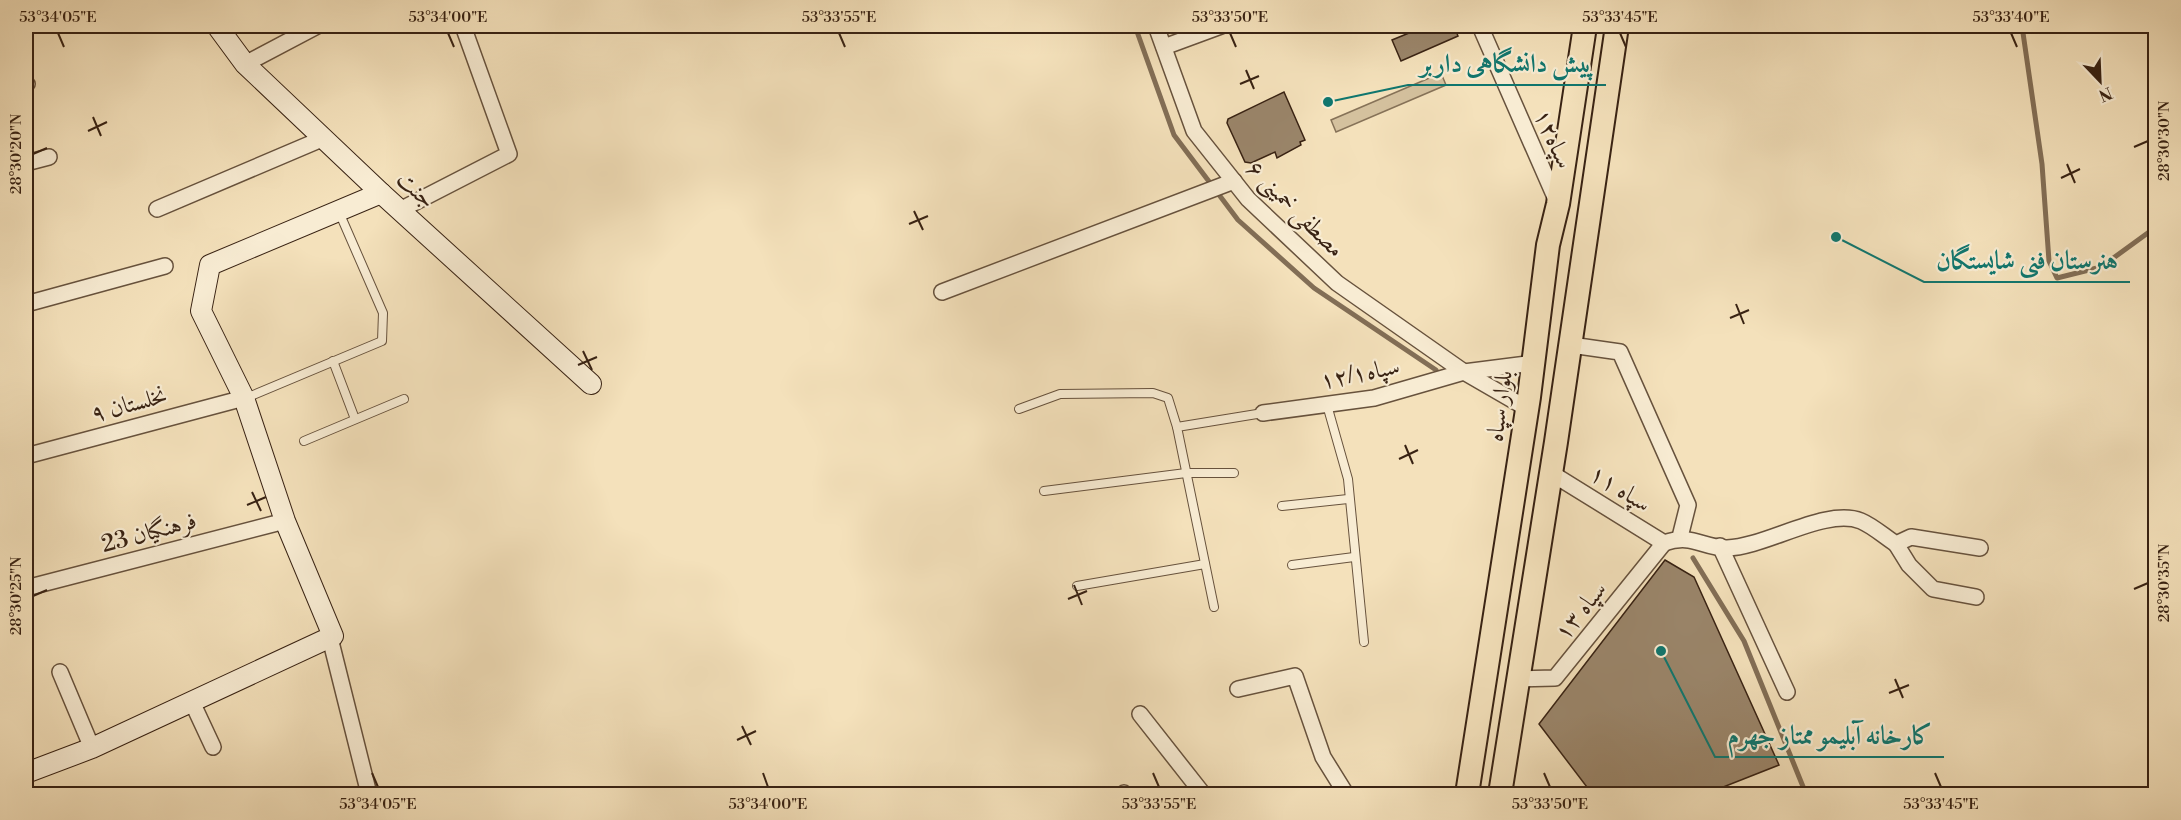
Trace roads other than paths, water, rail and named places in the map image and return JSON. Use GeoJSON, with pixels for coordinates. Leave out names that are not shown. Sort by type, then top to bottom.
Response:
{"type":"FeatureCollection","features":[{"type":"Feature","properties":{"kind":"main road","name":"بلوار سپاه"},"geometry":{"type":"LineString","coordinates":[[1467,795],[1528,409],[1548,245],[1558,204],[1585,26]]}},
{"type":"Feature","properties":{"kind":"main road"},"geometry":{"type":"LineString","coordinates":[[1500,795],[1571,345],[1617,26]]}},
{"type":"Feature","properties":{"kind":"main road"},"geometry":{"type":"LineString","coordinates":[[1558,204],[1590,214]]}},
{"type":"Feature","properties":{"kind":"street","name":"جنت"},"geometry":{"type":"LineString","coordinates":[[217,26],[245,64],[381,193],[591,384]]}},
{"type":"Feature","properties":{"kind":"street"},"geometry":{"type":"LineString","coordinates":[[245,64],[317,26]]}},
{"type":"Feature","properties":{"kind":"street"},"geometry":{"type":"LineString","coordinates":[[400,210],[509,154],[463,26]]}},
{"type":"Feature","properties":{"kind":"street","name":"مصطفی خمینی ۶"},"geometry":{"type":"LineString","coordinates":[[1156,26],[1194,131],[1248,199],[1337,283],[1464,372]]}},
{"type":"Feature","properties":{"kind":"street"},"geometry":{"type":"LineString","coordinates":[[1164,47],[1221,26]]}},
{"type":"Feature","properties":{"kind":"street","name":"سپاه۱۲"},"geometry":{"type":"LineString","coordinates":[[1480,26],[1558,204]]}},
{"type":"Feature","properties":{"kind":"street"},"geometry":{"type":"LineString","coordinates":[[157,209],[324,138]]}},
{"type":"Feature","properties":{"kind":"street"},"geometry":{"type":"LineString","coordinates":[[26,163],[49,157]]}},
{"type":"Feature","properties":{"kind":"street"},"geometry":{"type":"LineString","coordinates":[[942,292],[1234,181]]}},
{"type":"Feature","properties":{"kind":"street"},"geometry":{"type":"LineString","coordinates":[[26,772],[92,748],[333,636],[285,521],[244,398],[201,311],[210,265],[381,193]]}},
{"type":"Feature","properties":{"kind":"street"},"geometry":{"type":"LineString","coordinates":[[26,304],[165,266]]}},
{"type":"Feature","properties":{"kind":"street"},"geometry":{"type":"LineString","coordinates":[[1571,345],[1620,352],[1688,505],[1680,537]]}},
{"type":"Feature","properties":{"kind":"street","name":"سپاه۱۲/۱"},"geometry":{"type":"LineString","coordinates":[[1263,413],[1374,398],[1464,372],[1534,363]]}},
{"type":"Feature","properties":{"kind":"street"},"geometry":{"type":"LineString","coordinates":[[1464,372],[1528,409]]}},
{"type":"Feature","properties":{"kind":"street","name":"نخلستان ۹"},"geometry":{"type":"LineString","coordinates":[[26,456],[244,398]]}},
{"type":"Feature","properties":{"kind":"street","name":"سپاه ۱۱"},"geometry":{"type":"LineString","coordinates":[[1551,472],[1664,543]]}},
{"type":"Feature","properties":{"kind":"street"},"geometry":{"type":"LineString","coordinates":[[1664,543],[1680,537],[1726,548],[1774,538],[1827,519],[1860,520],[1896,544],[1909,564],[1933,589],[1976,597]]}},
{"type":"Feature","properties":{"kind":"street","name":"فرهنگیان 23"},"geometry":{"type":"LineString","coordinates":[[26,588],[285,521]]}},
{"type":"Feature","properties":{"kind":"street"},"geometry":{"type":"LineString","coordinates":[[1896,544],[1911,537],[1980,548]]}},
{"type":"Feature","properties":{"kind":"street","name":"سپاه ۱۳"},"geometry":{"type":"LineString","coordinates":[[1518,679],[1556,678],[1664,543]]}},
{"type":"Feature","properties":{"kind":"street"},"geometry":{"type":"LineString","coordinates":[[1720,546],[1787,692]]}},
{"type":"Feature","properties":{"kind":"street"},"geometry":{"type":"LineString","coordinates":[[330,638],[369,795]]}},
{"type":"Feature","properties":{"kind":"street"},"geometry":{"type":"LineString","coordinates":[[60,672],[92,748]]}},
{"type":"Feature","properties":{"kind":"street"},"geometry":{"type":"LineString","coordinates":[[1238,689],[1295,675],[1323,757],[1346,795]]}},
{"type":"Feature","properties":{"kind":"street"},"geometry":{"type":"LineString","coordinates":[[192,702],[213,747]]}},
{"type":"Feature","properties":{"kind":"street"},"geometry":{"type":"LineString","coordinates":[[1140,714],[1203,795]]}},
{"type":"Feature","properties":{"kind":"lane"},"geometry":{"type":"LineString","coordinates":[[244,398],[382,341],[383,313],[339,211]]}},
{"type":"Feature","properties":{"kind":"lane"},"geometry":{"type":"LineString","coordinates":[[333,361],[355,419]]}},
{"type":"Feature","properties":{"kind":"lane"},"geometry":{"type":"LineString","coordinates":[[1019,409],[1060,394],[1153,393],[1168,398],[1177,427],[1214,607]]}},
{"type":"Feature","properties":{"kind":"lane"},"geometry":{"type":"LineString","coordinates":[[304,441],[404,399]]}},
{"type":"Feature","properties":{"kind":"lane"},"geometry":{"type":"LineString","coordinates":[[1327,405],[1348,479],[1348,499],[1364,642]]}},
{"type":"Feature","properties":{"kind":"lane"},"geometry":{"type":"LineString","coordinates":[[1177,427],[1263,413]]}},
{"type":"Feature","properties":{"kind":"lane"},"geometry":{"type":"LineString","coordinates":[[1044,491],[1186,473],[1234,473]]}},
{"type":"Feature","properties":{"kind":"lane"},"geometry":{"type":"LineString","coordinates":[[1282,506],[1348,499]]}},
{"type":"Feature","properties":{"kind":"lane"},"geometry":{"type":"LineString","coordinates":[[1292,565],[1354,557]]}},
{"type":"Feature","properties":{"kind":"lane"},"geometry":{"type":"LineString","coordinates":[[1077,586],[1205,564]]}},
{"type":"Feature","properties":{"kind":"waterway"},"geometry":{"type":"LineString","coordinates":[[1135,26],[1174,135],[1238,220],[1314,288],[1436,370]]}},
{"type":"Feature","properties":{"kind":"waterway"},"geometry":{"type":"LineString","coordinates":[[2022,26],[2042,164],[2049,261],[2057,278],[2101,267],[2156,227]]}},
{"type":"Feature","properties":{"kind":"waterway"},"geometry":{"type":"LineString","coordinates":[[1693,558],[1744,641],[1806,794]]}},
{"type":"Feature","properties":{"kind":"place","name":"پیش دانشگاهی داربر"},"geometry":{"type":"Point","coordinates":[1328,102]}},
{"type":"Feature","properties":{"kind":"place","name":"هنرستان فنی شایستگان"},"geometry":{"type":"Point","coordinates":[1836,237]}},
{"type":"Feature","properties":{"kind":"place","name":"کارخانه آبلیمو ممتاز جهرم"},"geometry":{"type":"Point","coordinates":[1661,651]}}]}
